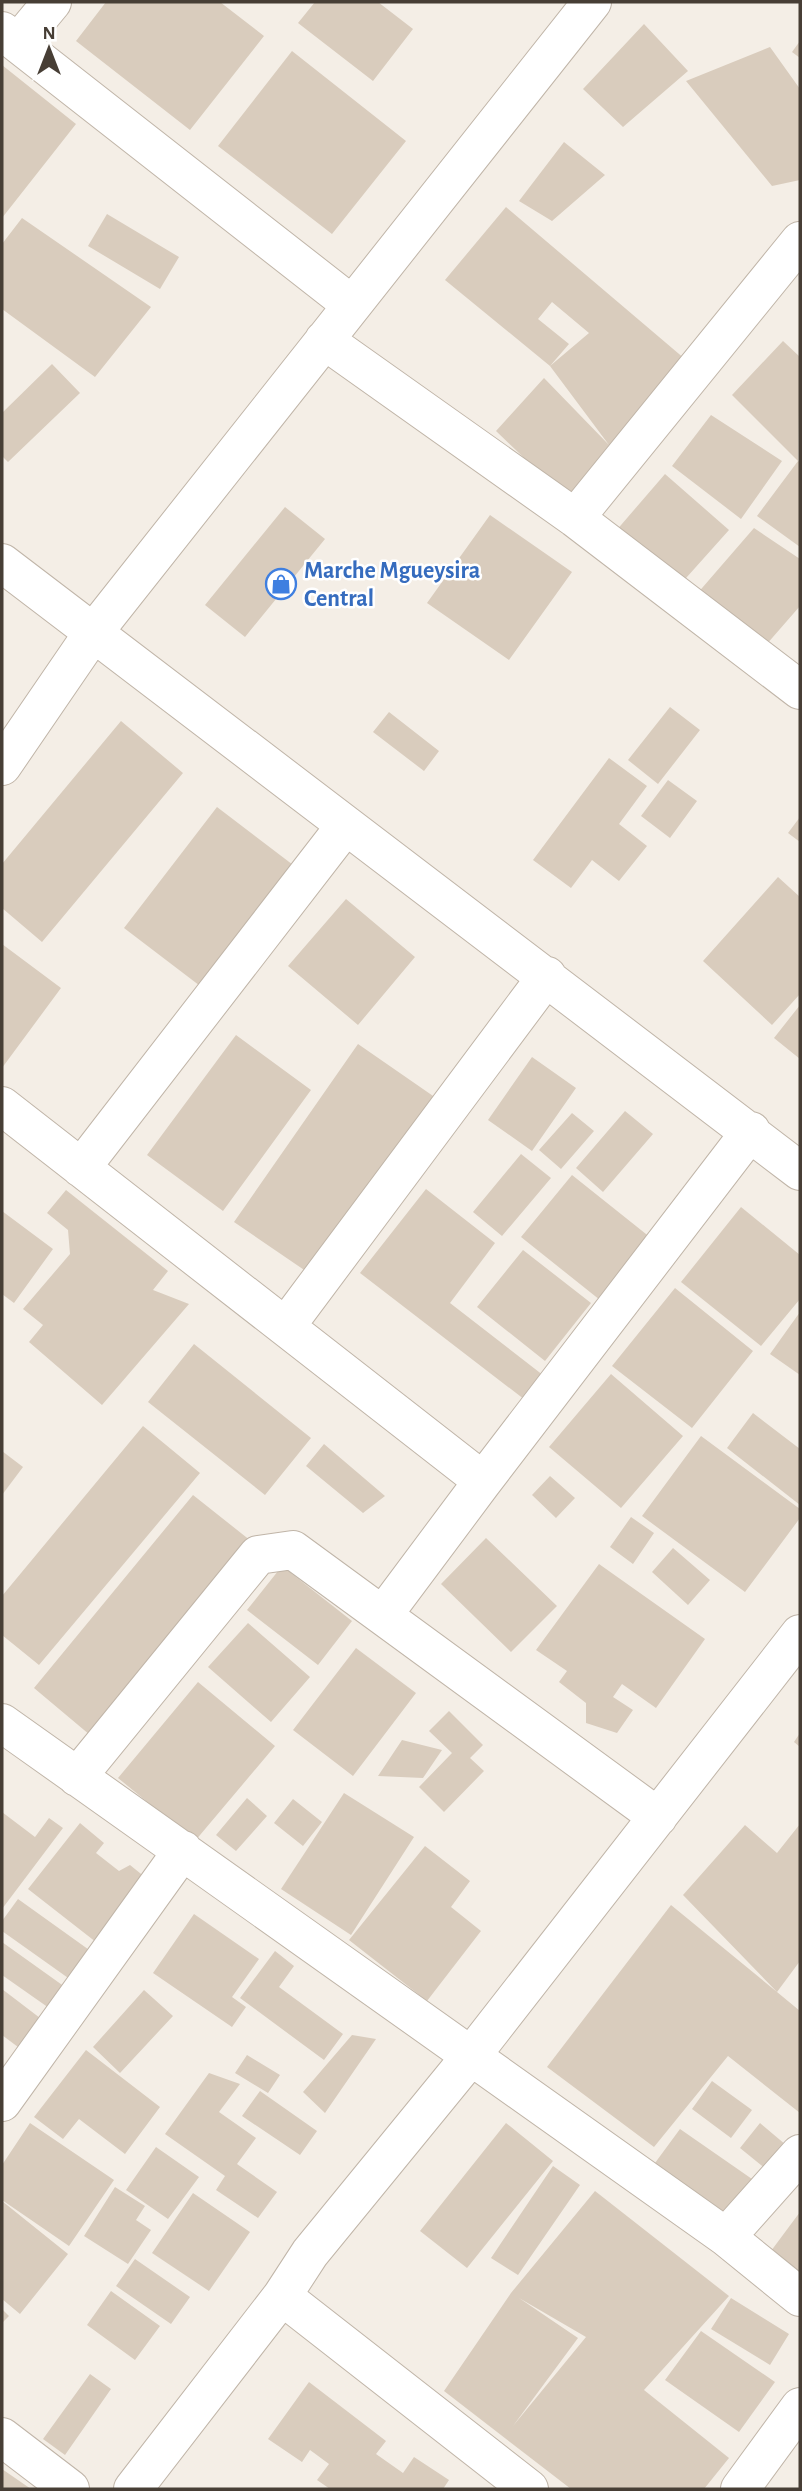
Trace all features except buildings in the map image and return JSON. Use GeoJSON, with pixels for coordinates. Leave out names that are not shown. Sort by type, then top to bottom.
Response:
{"type":"FeatureCollection","features":[{"type":"Feature","properties":{"kind":"street"},"geometry":{"type":"LineString","coordinates":[[51,2],[10,37],[352,304]]}},
{"type":"Feature","properties":{"kind":"street"},"geometry":{"type":"LineString","coordinates":[[2,766],[93,633],[592,2]]}},
{"type":"Feature","properties":{"kind":"street"},"geometry":{"type":"LineString","coordinates":[[575,518],[800,241]]}},
{"type":"Feature","properties":{"kind":"street"},"geometry":{"type":"LineString","coordinates":[[324,340],[797,680]]}},
{"type":"Feature","properties":{"kind":"street"},"geometry":{"type":"LineString","coordinates":[[2,564],[751,1131],[800,1171]]}},
{"type":"Feature","properties":{"kind":"street"},"geometry":{"type":"LineString","coordinates":[[81,1168],[346,825]]}},
{"type":"Feature","properties":{"kind":"street"},"geometry":{"type":"LineString","coordinates":[[286,1326],[547,976]]}},
{"type":"Feature","properties":{"kind":"street"},"geometry":{"type":"LineString","coordinates":[[2,1106],[483,1480]]}},
{"type":"Feature","properties":{"kind":"street"},"geometry":{"type":"LineString","coordinates":[[383,1615],[483,1480],[751,1131]]}},
{"type":"Feature","properties":{"kind":"street"},"geometry":{"type":"LineString","coordinates":[[77,1777],[258,1555],[293,1550],[658,1817]]}},
{"type":"Feature","properties":{"kind":"street"},"geometry":{"type":"LineString","coordinates":[[133,2489],[282,2296],[310,2253],[471,2056],[800,1634]]}},
{"type":"Feature","properties":{"kind":"street"},"geometry":{"type":"LineString","coordinates":[[2,1723],[726,2237],[800,2297]]}},
{"type":"Feature","properties":{"kind":"street"},"geometry":{"type":"LineString","coordinates":[[2,2102],[183,1850]]}},
{"type":"Feature","properties":{"kind":"street"},"geometry":{"type":"LineString","coordinates":[[726,2237],[800,2154]]}},
{"type":"Feature","properties":{"kind":"street"},"geometry":{"type":"LineString","coordinates":[[282,2296],[528,2489]]}},
{"type":"Feature","properties":{"kind":"street"},"geometry":{"type":"LineString","coordinates":[[740,2489],[800,2407]]}},
{"type":"Feature","properties":{"kind":"street"},"geometry":{"type":"LineString","coordinates":[[2,2437],[70,2489]]}},
{"type":"Feature","properties":{"kind":"place","name":"Marche Mgueysira Central"},"geometry":{"type":"Point","coordinates":[281,584]}}]}
